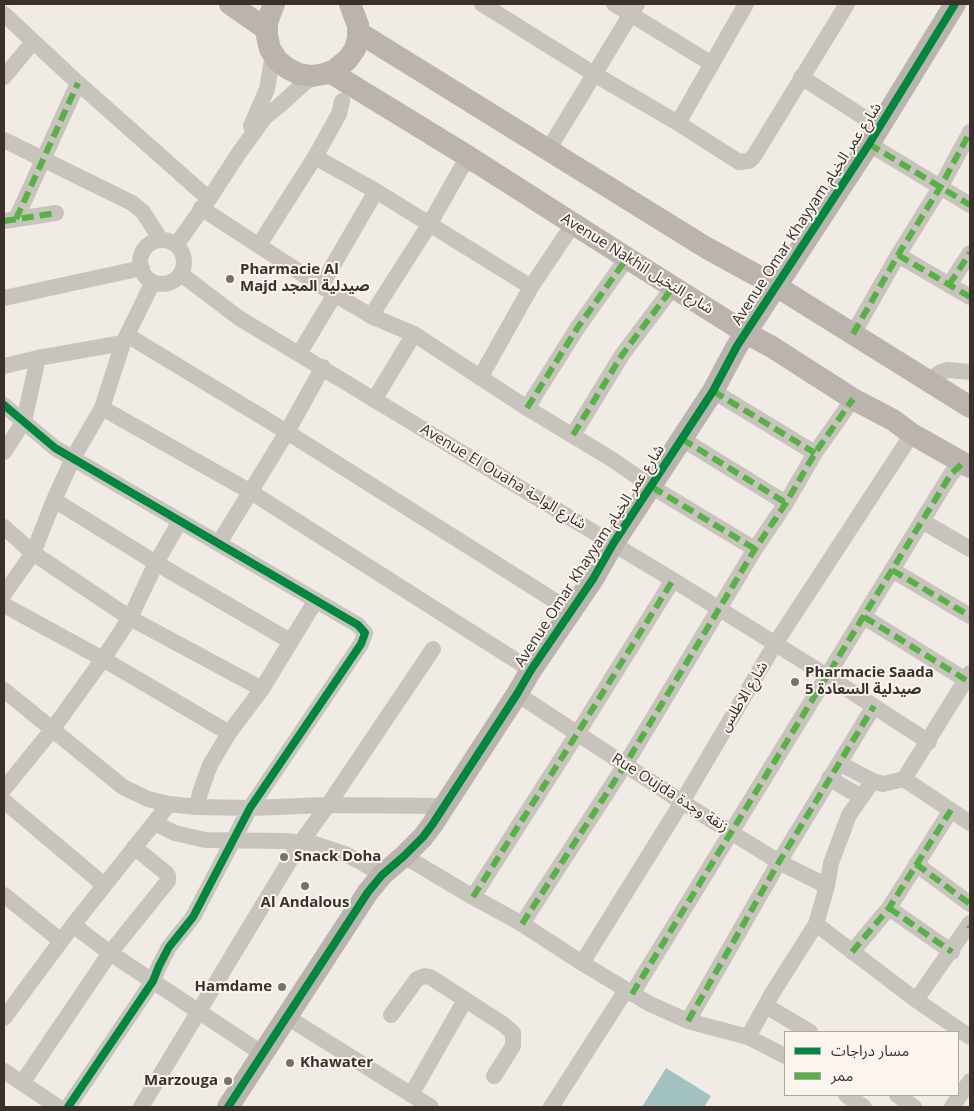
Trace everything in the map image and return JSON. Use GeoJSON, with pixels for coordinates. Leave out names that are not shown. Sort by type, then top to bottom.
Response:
{"type":"FeatureCollection","features":[{"type":"Feature","properties":{"kind":"street"},"geometry":{"type":"LineString","coordinates":[[230,4],[266,29]]}},
{"type":"Feature","properties":{"kind":"street"},"geometry":{"type":"LineString","coordinates":[[239,153],[267,89],[274,54],[268,42],[266,29],[268,16],[274,4]]}},
{"type":"Feature","properties":{"kind":"street"},"geometry":{"type":"LineString","coordinates":[[169,243],[205,204],[265,117],[321,74],[340,67],[348,59],[354,49],[358,32],[357,17],[350,4]]}},
{"type":"Feature","properties":{"kind":"street"},"geometry":{"type":"LineString","coordinates":[[482,4],[505,10],[594,74],[678,123],[739,162],[750,161],[847,4]]}},
{"type":"Feature","properties":{"kind":"street"},"geometry":{"type":"LineString","coordinates":[[614,4],[633,9],[712,64]]}},
{"type":"Feature","properties":{"kind":"street"},"geometry":{"type":"LineString","coordinates":[[678,123],[745,4]]}},
{"type":"Feature","properties":{"kind":"street","name":"Avenue Omar Khayyam شارع عمر الخيام"},"geometry":{"type":"LineString","coordinates":[[228,1107],[368,892],[423,837],[444,806],[652,487],[713,391],[746,333],[874,136],[955,4]]}},
{"type":"Feature","properties":{"kind":"street"},"geometry":{"type":"LineString","coordinates":[[548,150],[633,9]]}},
{"type":"Feature","properties":{"kind":"street"},"geometry":{"type":"LineString","coordinates":[[4,14],[205,204],[259,245],[320,286],[371,316],[414,334],[652,487],[755,548]]}},
{"type":"Feature","properties":{"kind":"street"},"geometry":{"type":"LineString","coordinates":[[358,32],[706,247],[776,286],[970,407]]}},
{"type":"Feature","properties":{"kind":"street"},"geometry":{"type":"LineString","coordinates":[[4,77],[33,42]]}},
{"type":"Feature","properties":{"kind":"street","name":"Avenue Nakhil شارع النخيل"},"geometry":{"type":"LineString","coordinates":[[274,54],[287,68],[299,74],[321,74],[476,162],[746,333],[772,347],[853,399],[893,420],[912,434],[967,465]]}},
{"type":"Feature","properties":{"kind":"street"},"geometry":{"type":"LineString","coordinates":[[801,77],[874,136],[970,205]]}},
{"type":"Feature","properties":{"kind":"street"},"geometry":{"type":"LineString","coordinates":[[10,220],[44,159],[78,84]]}},
{"type":"Feature","properties":{"kind":"street"},"geometry":{"type":"LineString","coordinates":[[259,245],[316,157],[339,114],[342,101]]}},
{"type":"Feature","properties":{"kind":"street"},"geometry":{"type":"LineString","coordinates":[[853,334],[970,134]]}},
{"type":"Feature","properties":{"kind":"street"},"geometry":{"type":"LineString","coordinates":[[5,144],[44,159],[132,203],[143,212],[169,243],[181,251],[184,260],[180,274],[175,280],[161,284],[153,282],[147,277],[142,268],[141,259],[144,251],[152,242],[169,243]]}},
{"type":"Feature","properties":{"kind":"street"},"geometry":{"type":"LineString","coordinates":[[316,157],[376,191],[531,287]]}},
{"type":"Feature","properties":{"kind":"street"},"geometry":{"type":"LineString","coordinates":[[371,316],[429,225],[463,165],[476,162]]}},
{"type":"Feature","properties":{"kind":"street"},"geometry":{"type":"LineString","coordinates":[[320,286],[376,191]]}},
{"type":"Feature","properties":{"kind":"street"},"geometry":{"type":"LineString","coordinates":[[10,220],[56,213]]}},
{"type":"Feature","properties":{"kind":"street"},"geometry":{"type":"LineString","coordinates":[[480,378],[531,287],[568,232],[577,226]]}},
{"type":"Feature","properties":{"kind":"street"},"geometry":{"type":"LineString","coordinates":[[949,284],[970,253]]}},
{"type":"Feature","properties":{"kind":"street"},"geometry":{"type":"LineString","coordinates":[[898,255],[970,297]]}},
{"type":"Feature","properties":{"kind":"street"},"geometry":{"type":"LineString","coordinates":[[527,408],[578,327],[627,258]]}},
{"type":"Feature","properties":{"kind":"street"},"geometry":{"type":"LineString","coordinates":[[4,298],[142,268]]}},
{"type":"Feature","properties":{"kind":"street","name":"Avenue El Ouaha شارع الواحة"},"geometry":{"type":"LineString","coordinates":[[180,274],[239,318],[673,580],[929,742]]}},
{"type":"Feature","properties":{"kind":"street"},"geometry":{"type":"LineString","coordinates":[[4,594],[33,552],[73,458],[102,408],[125,339],[153,282]]}},
{"type":"Feature","properties":{"kind":"street"},"geometry":{"type":"LineString","coordinates":[[573,435],[622,354],[672,287]]}},
{"type":"Feature","properties":{"kind":"street"},"geometry":{"type":"LineString","coordinates":[[299,354],[335,294]]}},
{"type":"Feature","properties":{"kind":"street"},"geometry":{"type":"LineString","coordinates":[[374,400],[414,334]]}},
{"type":"Feature","properties":{"kind":"street"},"geometry":{"type":"LineString","coordinates":[[4,366],[125,339],[286,432],[571,611]]}},
{"type":"Feature","properties":{"kind":"street"},"geometry":{"type":"LineString","coordinates":[[4,452],[24,421],[38,358]]}},
{"type":"Feature","properties":{"kind":"street"},"geometry":{"type":"LineString","coordinates":[[219,544],[323,367]]}},
{"type":"Feature","properties":{"kind":"street"},"geometry":{"type":"LineString","coordinates":[[934,384],[935,376],[941,372],[948,370],[970,372]]}},
{"type":"Feature","properties":{"kind":"street"},"geometry":{"type":"LineString","coordinates":[[713,391],[815,453]]}},
{"type":"Feature","properties":{"kind":"street"},"geometry":{"type":"LineString","coordinates":[[522,924],[625,765],[755,548],[786,503],[815,453],[853,399]]}},
{"type":"Feature","properties":{"kind":"street"},"geometry":{"type":"LineString","coordinates":[[4,405],[55,448],[364,630],[361,644],[250,808],[193,918],[169,947],[153,981],[68,1107]]}},
{"type":"Feature","properties":{"kind":"street"},"geometry":{"type":"LineString","coordinates":[[102,408],[251,492],[531,670]]}},
{"type":"Feature","properties":{"kind":"street","name":"شارع الاطلس"},"geometry":{"type":"LineString","coordinates":[[582,963],[682,802],[775,644],[912,434]]}},
{"type":"Feature","properties":{"kind":"street"},"geometry":{"type":"LineString","coordinates":[[682,439],[786,503]]}},
{"type":"Feature","properties":{"kind":"street"},"geometry":{"type":"LineString","coordinates":[[551,1107],[629,992],[732,832],[951,474],[967,465]]}},
{"type":"Feature","properties":{"kind":"street"},"geometry":{"type":"LineString","coordinates":[[54,500],[156,564],[290,641]]}},
{"type":"Feature","properties":{"kind":"street"},"geometry":{"type":"LineString","coordinates":[[4,789],[52,730],[130,618],[156,564],[180,521]]}},
{"type":"Feature","properties":{"kind":"street"},"geometry":{"type":"LineString","coordinates":[[922,521],[970,549]]}},
{"type":"Feature","properties":{"kind":"street"},"geometry":{"type":"LineString","coordinates":[[4,527],[33,552],[130,618],[262,689]]}},
{"type":"Feature","properties":{"kind":"street"},"geometry":{"type":"LineString","coordinates":[[892,570],[970,616]]}},
{"type":"Feature","properties":{"kind":"street"},"geometry":{"type":"LineString","coordinates":[[473,897],[673,580]]}},
{"type":"Feature","properties":{"kind":"street"},"geometry":{"type":"LineString","coordinates":[[197,807],[210,765],[229,733],[262,689],[316,600]]}},
{"type":"Feature","properties":{"kind":"street"},"geometry":{"type":"LineString","coordinates":[[4,605],[103,659],[229,733]]}},
{"type":"Feature","properties":{"kind":"street"},"geometry":{"type":"LineString","coordinates":[[839,763],[873,781],[883,784],[904,779],[929,742],[968,676],[864,617]]}},
{"type":"Feature","properties":{"kind":"street"},"geometry":{"type":"LineString","coordinates":[[141,1107],[301,842],[433,649]]}},
{"type":"Feature","properties":{"kind":"street"},"geometry":{"type":"LineString","coordinates":[[4,690],[124,786],[148,799],[169,804],[197,807],[444,806]]}},
{"type":"Feature","properties":{"kind":"street","name":"Rue Oujda زنقة وجدة"},"geometry":{"type":"LineString","coordinates":[[517,694],[682,802],[779,862],[826,886]]}},
{"type":"Feature","properties":{"kind":"street"},"geometry":{"type":"LineString","coordinates":[[688,1022],[779,862],[874,706]]}},
{"type":"Feature","properties":{"kind":"street"},"geometry":{"type":"LineString","coordinates":[[830,778],[861,798]]}},
{"type":"Feature","properties":{"kind":"street"},"geometry":{"type":"LineString","coordinates":[[904,779],[970,824]]}},
{"type":"Feature","properties":{"kind":"street"},"geometry":{"type":"LineString","coordinates":[[748,1037],[816,924],[831,863],[849,815],[873,781]]}},
{"type":"Feature","properties":{"kind":"street"},"geometry":{"type":"LineString","coordinates":[[4,801],[104,885]]}},
{"type":"Feature","properties":{"kind":"street"},"geometry":{"type":"LineString","coordinates":[[4,1018],[73,925],[169,804]]}},
{"type":"Feature","properties":{"kind":"street"},"geometry":{"type":"LineString","coordinates":[[852,952],[888,908],[951,810]]}},
{"type":"Feature","properties":{"kind":"street"},"geometry":{"type":"LineString","coordinates":[[154,823],[189,837],[204,840],[301,842],[329,848],[359,860],[382,876]]}},
{"type":"Feature","properties":{"kind":"street"},"geometry":{"type":"LineString","coordinates":[[22,1083],[110,953],[168,881],[167,875],[134,847]]}},
{"type":"Feature","properties":{"kind":"street"},"geometry":{"type":"LineString","coordinates":[[404,856],[522,924],[629,992],[670,1014],[688,1022],[748,1037],[784,1055]]}},
{"type":"Feature","properties":{"kind":"street"},"geometry":{"type":"LineString","coordinates":[[916,864],[970,904]]}},
{"type":"Feature","properties":{"kind":"street"},"geometry":{"type":"LineString","coordinates":[[4,894],[61,941]]}},
{"type":"Feature","properties":{"kind":"street"},"geometry":{"type":"LineString","coordinates":[[888,908],[952,952]]}},
{"type":"Feature","properties":{"kind":"street"},"geometry":{"type":"LineString","coordinates":[[816,924],[916,1000],[970,1037]]}},
{"type":"Feature","properties":{"kind":"street"},"geometry":{"type":"LineString","coordinates":[[73,925],[110,953],[263,1054]]}},
{"type":"Feature","properties":{"kind":"street"},"geometry":{"type":"LineString","coordinates":[[916,1000],[970,925]]}},
{"type":"Feature","properties":{"kind":"street"},"geometry":{"type":"LineString","coordinates":[[392,1015],[411,985],[421,976],[430,977],[503,1024],[512,1033],[513,1046],[494,1076]]}},
{"type":"Feature","properties":{"kind":"street"},"geometry":{"type":"LineString","coordinates":[[411,1095],[466,1000]]}},
{"type":"Feature","properties":{"kind":"street"},"geometry":{"type":"LineString","coordinates":[[766,1006],[808,1031]]}},
{"type":"Feature","properties":{"kind":"street"},"geometry":{"type":"LineString","coordinates":[[287,1017],[431,1107]]}},
{"type":"Feature","properties":{"kind":"street"},"geometry":{"type":"LineString","coordinates":[[4,1070],[58,1107]]}},
{"type":"Feature","properties":{"kind":"street"},"geometry":{"type":"LineString","coordinates":[[952,1107],[970,1082]]}},
{"type":"Feature","properties":{"kind":"street"},"geometry":{"type":"LineString","coordinates":[[848,1096],[864,1107]]}},
{"type":"Feature","properties":{"kind":"street"},"geometry":{"type":"LineString","coordinates":[[898,1096],[914,1107]]}},
{"type":"Feature","properties":{"kind":"water"},"geometry":{"type":"Polygon","coordinates":[[[666,1068],[711,1096],[704,1107],[642,1107],[666,1068]]]}},
{"type":"Feature","properties":{"kind":"marked path"},"geometry":{"type":"LineString","coordinates":[[16,219],[78,83]]}},
{"type":"Feature","properties":{"kind":"marked path"},"geometry":{"type":"LineString","coordinates":[[853,334],[898,255],[941,186],[970,132]]}},
{"type":"Feature","properties":{"kind":"marked path"},"geometry":{"type":"LineString","coordinates":[[869,144],[970,205]]}},
{"type":"Feature","properties":{"kind":"marked path"},"geometry":{"type":"LineString","coordinates":[[4,221],[56,213]]}},
{"type":"Feature","properties":{"kind":"marked path"},"geometry":{"type":"LineString","coordinates":[[949,285],[970,253]]}},
{"type":"Feature","properties":{"kind":"marked path"},"geometry":{"type":"LineString","coordinates":[[898,255],[970,297]]}},
{"type":"Feature","properties":{"kind":"marked path"},"geometry":{"type":"LineString","coordinates":[[527,408],[578,327],[627,258]]}},
{"type":"Feature","properties":{"kind":"marked path"},"geometry":{"type":"LineString","coordinates":[[573,435],[622,355],[673,287]]}},
{"type":"Feature","properties":{"kind":"marked path"},"geometry":{"type":"LineString","coordinates":[[713,391],[815,453]]}},
{"type":"Feature","properties":{"kind":"marked path"},"geometry":{"type":"LineString","coordinates":[[522,924],[625,765],[815,453],[853,399]]}},
{"type":"Feature","properties":{"kind":"marked path"},"geometry":{"type":"LineString","coordinates":[[682,439],[786,503]]}},
{"type":"Feature","properties":{"kind":"marked path"},"geometry":{"type":"LineString","coordinates":[[632,994],[951,474],[963,463]]}},
{"type":"Feature","properties":{"kind":"marked path"},"geometry":{"type":"LineString","coordinates":[[652,487],[755,549]]}},
{"type":"Feature","properties":{"kind":"marked path"},"geometry":{"type":"LineString","coordinates":[[892,570],[970,616]]}},
{"type":"Feature","properties":{"kind":"marked path"},"geometry":{"type":"LineString","coordinates":[[473,897],[673,580]]}},
{"type":"Feature","properties":{"kind":"marked path"},"geometry":{"type":"LineString","coordinates":[[864,617],[966,680]]}},
{"type":"Feature","properties":{"kind":"marked path"},"geometry":{"type":"LineString","coordinates":[[688,1021],[779,862],[874,706]]}},
{"type":"Feature","properties":{"kind":"marked path"},"geometry":{"type":"LineString","coordinates":[[852,952],[889,908],[951,810]]}},
{"type":"Feature","properties":{"kind":"marked path"},"geometry":{"type":"LineString","coordinates":[[916,864],[970,904]]}},
{"type":"Feature","properties":{"kind":"marked path"},"geometry":{"type":"LineString","coordinates":[[889,908],[952,952]]}},
{"type":"Feature","properties":{"kind":"cycle path"},"geometry":{"type":"LineString","coordinates":[[228,1107],[368,892],[382,875],[423,837],[432,825],[713,391],[737,346],[869,144],[955,4]]}},
{"type":"Feature","properties":{"kind":"cycle path"},"geometry":{"type":"LineString","coordinates":[[4,405],[55,448],[358,625],[365,633],[361,644],[250,808],[193,917],[169,947],[153,981],[68,1107]]}},
{"type":"Feature","properties":{"kind":"place","name":"Pharmacie Al Majd صيدلية المجد"},"geometry":{"type":"Point","coordinates":[230,279]}},
{"type":"Feature","properties":{"kind":"place","name":"Pharmacie Saada 5 صيدلية السعادة"},"geometry":{"type":"Point","coordinates":[795,682]}},
{"type":"Feature","properties":{"kind":"place","name":"Snack Doha"},"geometry":{"type":"Point","coordinates":[284,857]}},
{"type":"Feature","properties":{"kind":"place","name":"Al Andalous"},"geometry":{"type":"Point","coordinates":[305,886]}},
{"type":"Feature","properties":{"kind":"place","name":"Hamdame"},"geometry":{"type":"Point","coordinates":[282,987]}},
{"type":"Feature","properties":{"kind":"place","name":"Khawater"},"geometry":{"type":"Point","coordinates":[290,1063]}},
{"type":"Feature","properties":{"kind":"place","name":"Marzouga"},"geometry":{"type":"Point","coordinates":[228,1081]}}]}
